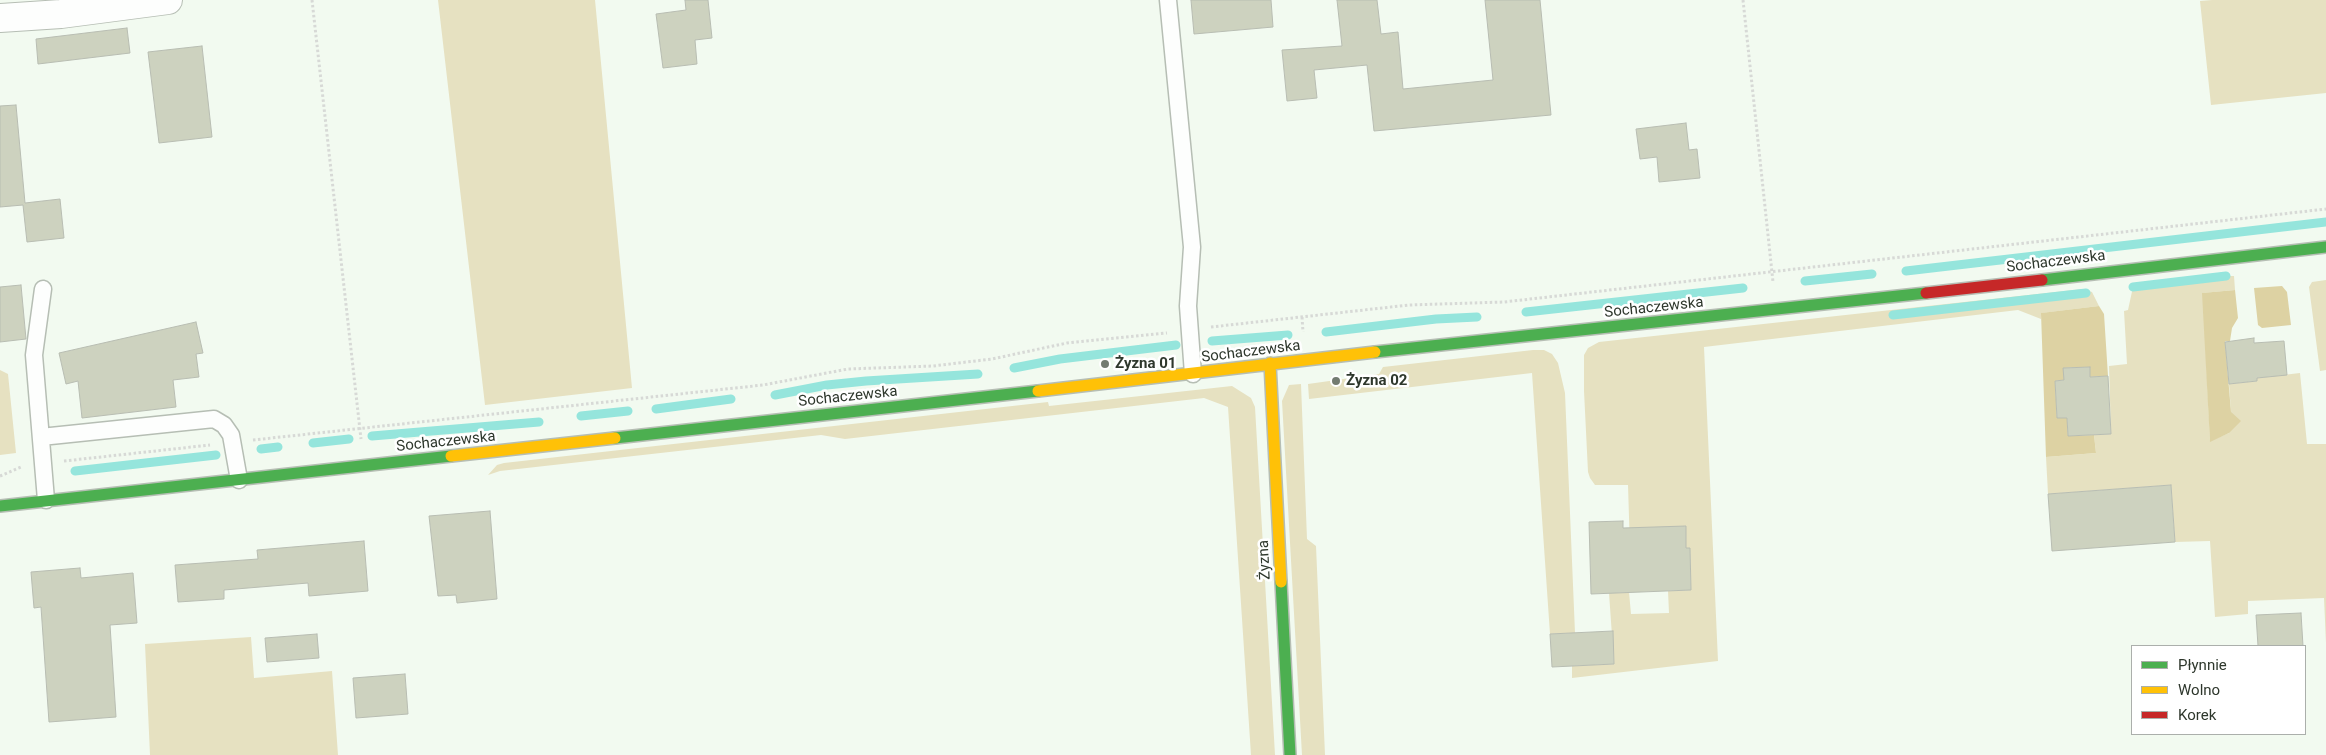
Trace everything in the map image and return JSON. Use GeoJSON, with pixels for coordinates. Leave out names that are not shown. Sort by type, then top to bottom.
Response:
{"type":"FeatureCollection","features":[{"type":"Feature","properties":{"kind":"street"},"geometry":{"type":"LineString","coordinates":[[0,18],[61,14],[168,0]]}},
{"type":"Feature","properties":{"kind":"street","name":"Sochaczewska"},"geometry":{"type":"LineString","coordinates":[[0,506],[1270,364],[1777,310],[2326,247]]}},
{"type":"Feature","properties":{"kind":"street","name":"Żyzna"},"geometry":{"type":"LineString","coordinates":[[1270,364],[1290,755]]}},
{"type":"Feature","properties":{"kind":"lane"},"geometry":{"type":"LineString","coordinates":[[1168,0],[1192,247],[1188,306],[1193,374]]}},
{"type":"Feature","properties":{"kind":"lane"},"geometry":{"type":"LineString","coordinates":[[43,289],[34,355],[46,500]]}},
{"type":"Feature","properties":{"kind":"lane"},"geometry":{"type":"LineString","coordinates":[[41,437],[214,419],[224,425],[231,435],[239,480]]}},
{"type":"Feature","properties":{"kind":"path"},"geometry":{"type":"LineString","coordinates":[[312,0],[364,466]]}},
{"type":"Feature","properties":{"kind":"path"},"geometry":{"type":"LineString","coordinates":[[1743,0],[1777,310]]}},
{"type":"Feature","properties":{"kind":"path"},"geometry":{"type":"LineString","coordinates":[[0,476],[22,466],[43,463],[763,385],[848,369],[943,365],[992,359],[1067,343],[1408,305],[1504,302],[2326,209]]}},
{"type":"Feature","properties":{"kind":"shaded area"},"geometry":{"type":"Polygon","coordinates":[[[438,0],[595,0],[632,388],[485,405],[438,0]]]}},
{"type":"Feature","properties":{"kind":"shaded area"},"geometry":{"type":"Polygon","coordinates":[[[2326,0],[2326,93],[2211,105],[2200,1],[2326,0]]]}},
{"type":"Feature","properties":{"kind":"shaded area"},"geometry":{"type":"Polygon","coordinates":[[[2234,276],[2235,290],[2203,293],[2210,441],[2229,433],[2231,412],[2229,384],[2257,381],[2257,378],[2300,373],[2307,444],[2326,444],[2326,643],[2324,598],[2248,601],[2248,614],[2215,617],[2210,541],[2175,542],[2171,485],[2048,494],[2046,457],[2096,453],[2094,435],[2111,434],[2109,366],[2127,364],[2124,311],[2128,310],[2133,287],[2234,276]]]}},
{"type":"Feature","properties":{"kind":"shaded area"},"geometry":{"type":"Polygon","coordinates":[[[2326,280],[2326,370],[2320,371],[2309,287],[2312,282],[2326,280]]]}},
{"type":"Feature","properties":{"kind":"shaded area"},"geometry":{"type":"Polygon","coordinates":[[[2282,286],[2287,292],[2291,325],[2262,328],[2258,325],[2254,288],[2282,286]]]}},
{"type":"Feature","properties":{"kind":"shaded area"},"geometry":{"type":"Polygon","coordinates":[[[2083,289],[2092,292],[2099,306],[2042,313],[2041,319],[2018,310],[1704,347],[1718,661],[1572,678],[1572,666],[1614,664],[1609,593],[1629,592],[1631,614],[1669,613],[1668,591],[1691,590],[1690,549],[1686,548],[1686,526],[1630,549],[1628,485],[1595,485],[1590,478],[1588,472],[1584,391],[1584,355],[1588,348],[1599,342],[2083,289]]]}},
{"type":"Feature","properties":{"kind":"shaded area"},"geometry":{"type":"Polygon","coordinates":[[[2235,290],[2238,318],[2232,328],[2230,341],[2225,341],[2231,412],[2241,421],[2229,433],[2210,442],[2202,293],[2235,290]]]}},
{"type":"Feature","properties":{"kind":"shaded area"},"geometry":{"type":"Polygon","coordinates":[[[2099,306],[2104,314],[2108,376],[2090,377],[2090,367],[2064,368],[2064,380],[2055,381],[2057,418],[2067,418],[2068,436],[2094,435],[2096,453],[2046,457],[2041,313],[2099,306]]]}},
{"type":"Feature","properties":{"kind":"shaded area"},"geometry":{"type":"Polygon","coordinates":[[[1544,350],[1552,354],[1558,363],[1565,393],[1575,633],[1550,634],[1532,373],[1309,399],[1308,384],[1379,374],[1383,367],[1544,350]]]}},
{"type":"Feature","properties":{"kind":"shaded area"},"geometry":{"type":"Polygon","coordinates":[[[0,370],[8,374],[16,453],[0,455],[0,370]]]}},
{"type":"Feature","properties":{"kind":"shaded area"},"geometry":{"type":"Polygon","coordinates":[[[1301,384],[1307,539],[1316,546],[1325,755],[1302,755],[1282,401],[1289,385],[1301,384]]]}},
{"type":"Feature","properties":{"kind":"shaded area"},"geometry":{"type":"Polygon","coordinates":[[[1232,386],[1251,398],[1255,407],[1275,755],[1251,755],[1228,407],[1204,398],[845,439],[821,435],[500,471],[488,475],[497,465],[504,463],[1048,402],[1049,406],[1232,386]]]}},
{"type":"Feature","properties":{"kind":"shaded area"},"geometry":{"type":"Polygon","coordinates":[[[251,637],[254,678],[332,671],[338,755],[150,755],[145,644],[251,637]]]}},
{"type":"Feature","properties":{"kind":"building"},"geometry":{"type":"Polygon","coordinates":[[[685,0],[708,0],[712,38],[695,40],[697,64],[663,68],[656,14],[686,10],[685,0]]]}},
{"type":"Feature","properties":{"kind":"building"},"geometry":{"type":"Polygon","coordinates":[[[1191,0],[1271,0],[1273,27],[1194,34],[1191,0]]]}},
{"type":"Feature","properties":{"kind":"building"},"geometry":{"type":"Polygon","coordinates":[[[1337,0],[1377,0],[1381,34],[1398,32],[1403,89],[1493,80],[1485,0],[1540,0],[1551,115],[1374,131],[1367,65],[1314,70],[1317,98],[1287,101],[1282,50],[1342,46],[1337,0]]]}},
{"type":"Feature","properties":{"kind":"building"},"geometry":{"type":"Polygon","coordinates":[[[127,28],[130,53],[38,64],[36,39],[127,28]]]}},
{"type":"Feature","properties":{"kind":"building"},"geometry":{"type":"Polygon","coordinates":[[[202,46],[212,137],[159,143],[148,52],[202,46]]]}},
{"type":"Feature","properties":{"kind":"building"},"geometry":{"type":"Polygon","coordinates":[[[16,105],[25,203],[60,199],[64,238],[27,242],[23,205],[0,207],[0,106],[16,105]]]}},
{"type":"Feature","properties":{"kind":"building"},"geometry":{"type":"Polygon","coordinates":[[[1686,123],[1689,150],[1697,149],[1700,178],[1659,182],[1657,157],[1640,159],[1636,129],[1686,123]]]}},
{"type":"Feature","properties":{"kind":"building"},"geometry":{"type":"Polygon","coordinates":[[[21,285],[26,339],[0,342],[0,287],[21,285]]]}},
{"type":"Feature","properties":{"kind":"building"},"geometry":{"type":"Polygon","coordinates":[[[196,322],[203,353],[196,354],[199,377],[173,380],[176,407],[82,418],[78,381],[66,384],[59,353],[196,322]]]}},
{"type":"Feature","properties":{"kind":"building"},"geometry":{"type":"Polygon","coordinates":[[[2254,338],[2254,343],[2284,341],[2287,375],[2257,378],[2257,381],[2229,384],[2225,342],[2254,338]]]}},
{"type":"Feature","properties":{"kind":"building"},"geometry":{"type":"Polygon","coordinates":[[[2090,367],[2090,377],[2108,376],[2111,434],[2068,436],[2067,418],[2057,418],[2055,381],[2064,380],[2063,368],[2090,367]]]}},
{"type":"Feature","properties":{"kind":"building"},"geometry":{"type":"Polygon","coordinates":[[[2171,485],[2175,542],[2052,551],[2048,494],[2171,485]]]}},
{"type":"Feature","properties":{"kind":"building"},"geometry":{"type":"Polygon","coordinates":[[[490,511],[497,599],[457,603],[456,595],[438,596],[429,516],[490,511]]]}},
{"type":"Feature","properties":{"kind":"building"},"geometry":{"type":"Polygon","coordinates":[[[1623,521],[1623,528],[1686,526],[1686,548],[1690,548],[1691,590],[1591,594],[1589,522],[1623,521]]]}},
{"type":"Feature","properties":{"kind":"building"},"geometry":{"type":"Polygon","coordinates":[[[364,541],[368,591],[309,596],[308,583],[224,590],[224,599],[178,602],[175,565],[258,559],[257,550],[364,541]]]}},
{"type":"Feature","properties":{"kind":"building"},"geometry":{"type":"Polygon","coordinates":[[[80,568],[81,578],[133,573],[137,623],[110,625],[116,717],[49,722],[41,607],[34,608],[31,572],[80,568]]]}},
{"type":"Feature","properties":{"kind":"building"},"geometry":{"type":"Polygon","coordinates":[[[2301,613],[2303,645],[2258,645],[2256,615],[2301,613]]]}},
{"type":"Feature","properties":{"kind":"building"},"geometry":{"type":"Polygon","coordinates":[[[1613,631],[1614,664],[1552,667],[1550,634],[1613,631]]]}},
{"type":"Feature","properties":{"kind":"building"},"geometry":{"type":"Polygon","coordinates":[[[317,634],[319,658],[267,662],[265,638],[317,634]]]}},
{"type":"Feature","properties":{"kind":"building"},"geometry":{"type":"Polygon","coordinates":[[[405,674],[408,714],[356,718],[353,678],[405,674]]]}},
{"type":"Feature","properties":{"kind":"waterway"},"geometry":{"type":"LineString","coordinates":[[1906,271],[2326,222]]}},
{"type":"Feature","properties":{"kind":"waterway"},"geometry":{"type":"LineString","coordinates":[[1805,281],[1872,274]]}},
{"type":"Feature","properties":{"kind":"waterway"},"geometry":{"type":"LineString","coordinates":[[2133,287],[2226,276]]}},
{"type":"Feature","properties":{"kind":"waterway"},"geometry":{"type":"LineString","coordinates":[[1526,312],[1743,288]]}},
{"type":"Feature","properties":{"kind":"waterway"},"geometry":{"type":"LineString","coordinates":[[1893,315],[2086,293]]}},
{"type":"Feature","properties":{"kind":"waterway"},"geometry":{"type":"LineString","coordinates":[[1326,332],[1436,319],[1477,317]]}},
{"type":"Feature","properties":{"kind":"waterway"},"geometry":{"type":"LineString","coordinates":[[1212,341],[1288,335]]}},
{"type":"Feature","properties":{"kind":"waterway"},"geometry":{"type":"LineString","coordinates":[[1014,368],[1060,359],[1176,345]]}},
{"type":"Feature","properties":{"kind":"waterway"},"geometry":{"type":"LineString","coordinates":[[775,395],[827,385],[978,374]]}},
{"type":"Feature","properties":{"kind":"waterway"},"geometry":{"type":"LineString","coordinates":[[656,409],[731,399]]}},
{"type":"Feature","properties":{"kind":"waterway"},"geometry":{"type":"LineString","coordinates":[[581,416],[628,411]]}},
{"type":"Feature","properties":{"kind":"waterway"},"geometry":{"type":"LineString","coordinates":[[372,436],[539,422]]}},
{"type":"Feature","properties":{"kind":"waterway"},"geometry":{"type":"LineString","coordinates":[[313,443],[349,439]]}},
{"type":"Feature","properties":{"kind":"waterway"},"geometry":{"type":"LineString","coordinates":[[261,449],[278,447]]}},
{"type":"Feature","properties":{"kind":"waterway"},"geometry":{"type":"LineString","coordinates":[[75,471],[216,455]]}},
{"type":"Feature","properties":{"kind":"traffic: fast"},"geometry":{"type":"LineString","coordinates":[[2042,280],[2326,247]]}},
{"type":"Feature","properties":{"kind":"traffic: fast"},"geometry":{"type":"LineString","coordinates":[[1375,352],[1926,293]]}},
{"type":"Feature","properties":{"kind":"traffic: fast"},"geometry":{"type":"LineString","coordinates":[[615,438],[1038,391]]}},
{"type":"Feature","properties":{"kind":"traffic: fast"},"geometry":{"type":"LineString","coordinates":[[0,506],[451,456]]}},
{"type":"Feature","properties":{"kind":"traffic: fast"},"geometry":{"type":"LineString","coordinates":[[1281,582],[1290,755]]}},
{"type":"Feature","properties":{"kind":"traffic: slow"},"geometry":{"type":"LineString","coordinates":[[1038,391],[1375,352]]}},
{"type":"Feature","properties":{"kind":"traffic: slow"},"geometry":{"type":"LineString","coordinates":[[1270,363],[1281,582]]}},
{"type":"Feature","properties":{"kind":"traffic: slow"},"geometry":{"type":"LineString","coordinates":[[451,456],[615,438]]}},
{"type":"Feature","properties":{"kind":"traffic: jam"},"geometry":{"type":"LineString","coordinates":[[1926,293],[2042,280]]}},
{"type":"Feature","properties":{"kind":"place","name":"Żyzna 01"},"geometry":{"type":"Point","coordinates":[1105,364]}},
{"type":"Feature","properties":{"kind":"place","name":"Żyzna 02"},"geometry":{"type":"Point","coordinates":[1336,381]}}]}
